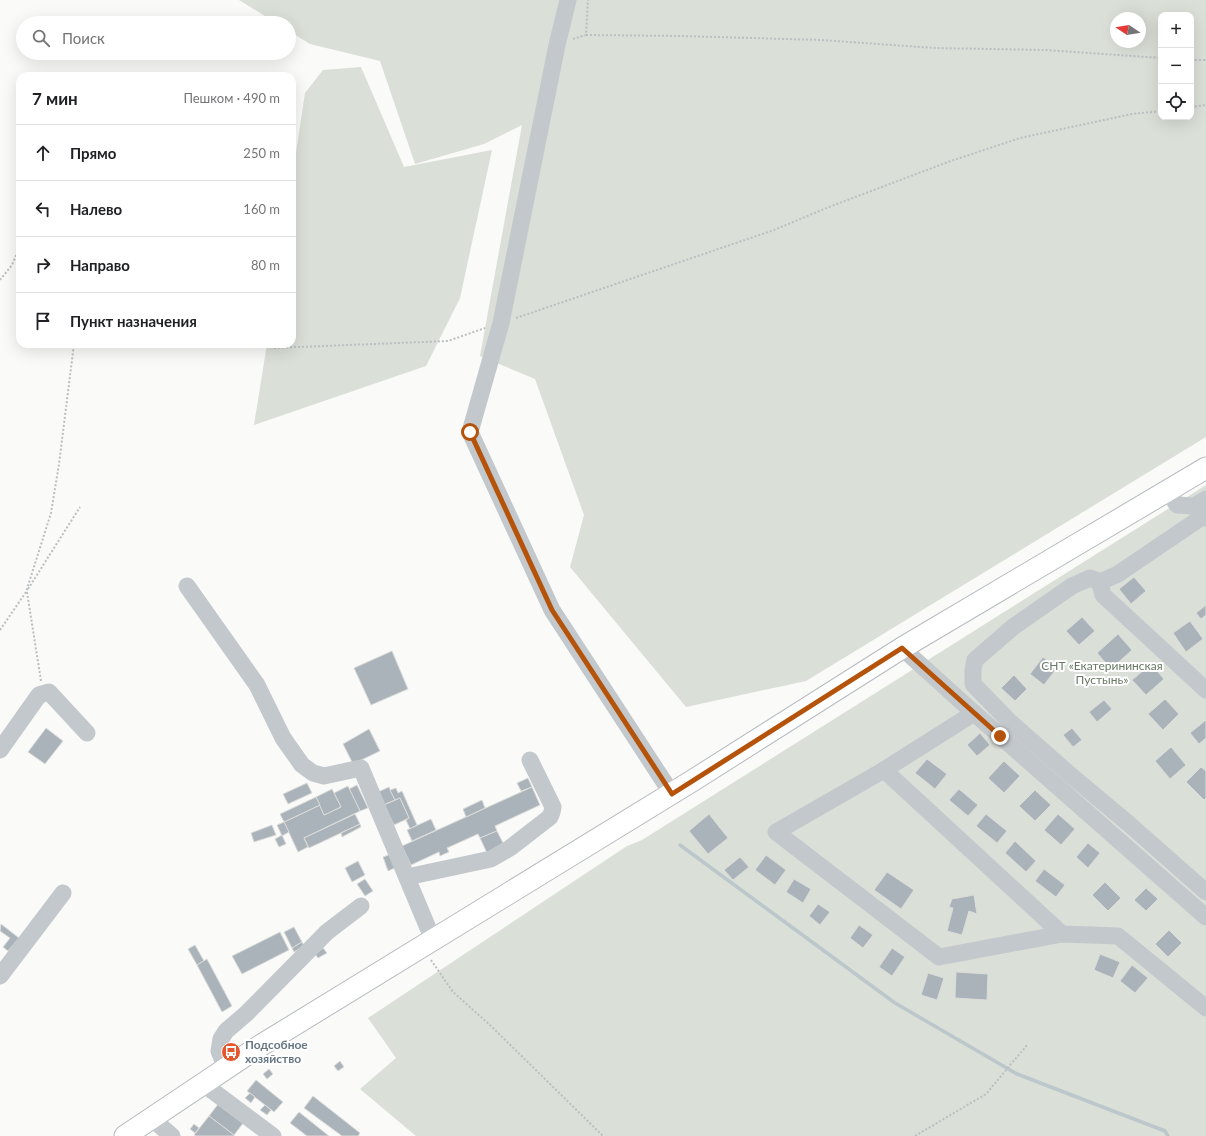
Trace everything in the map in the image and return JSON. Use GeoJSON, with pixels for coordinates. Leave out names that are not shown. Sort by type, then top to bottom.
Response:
{"type":"FeatureCollection","features":[{"type":"Feature","properties":{"kind":"main road"},"geometry":{"type":"LineString","coordinates":[[125,1136],[202,1083],[262,1045],[672,794],[902,648],[1206,468]]}},
{"type":"Feature","properties":{"kind":"street"},"geometry":{"type":"LineString","coordinates":[[568,0],[557,44],[501,323],[470,432],[552,610],[672,794]]}},
{"type":"Feature","properties":{"kind":"street"},"geometry":{"type":"LineString","coordinates":[[1168,491],[1177,504],[1202,510]]}},
{"type":"Feature","properties":{"kind":"street"},"geometry":{"type":"LineString","coordinates":[[1202,510],[1158,547],[1118,574],[1100,582],[1090,578],[1072,586],[1013,627],[975,660],[973,684],[1008,720],[1206,892]]}},
{"type":"Feature","properties":{"kind":"street"},"geometry":{"type":"LineString","coordinates":[[1100,582],[1103,595],[1206,690]]}},
{"type":"Feature","properties":{"kind":"street"},"geometry":{"type":"LineString","coordinates":[[187,586],[257,686],[283,738],[302,765],[312,772],[324,776],[362,768],[406,877],[428,943]]}},
{"type":"Feature","properties":{"kind":"street"},"geometry":{"type":"LineString","coordinates":[[902,648],[1206,917]]}},
{"type":"Feature","properties":{"kind":"street"},"geometry":{"type":"LineString","coordinates":[[0,750],[39,695],[49,692],[87,733]]}},
{"type":"Feature","properties":{"kind":"street"},"geometry":{"type":"LineString","coordinates":[[974,713],[884,770],[776,832],[939,958],[1062,934],[1118,936],[1206,1008]]}},
{"type":"Feature","properties":{"kind":"street"},"geometry":{"type":"LineString","coordinates":[[406,877],[491,858],[510,848],[550,816],[553,807],[530,760]]}},
{"type":"Feature","properties":{"kind":"street"},"geometry":{"type":"LineString","coordinates":[[884,770],[1062,934]]}},
{"type":"Feature","properties":{"kind":"street"},"geometry":{"type":"LineString","coordinates":[[0,976],[63,893]]}},
{"type":"Feature","properties":{"kind":"street"},"geometry":{"type":"LineString","coordinates":[[226,1068],[219,1051],[221,1040],[226,1031],[327,932],[361,906]]}},
{"type":"Feature","properties":{"kind":"street"},"geometry":{"type":"LineString","coordinates":[[202,1083],[273,1136]]}},
{"type":"Feature","properties":{"kind":"street"},"geometry":{"type":"LineString","coordinates":[[151,1118],[172,1136]]}},
{"type":"Feature","properties":{"kind":"path"},"geometry":{"type":"LineString","coordinates":[[586,35],[588,0]]}},
{"type":"Feature","properties":{"kind":"path"},"geometry":{"type":"LineString","coordinates":[[557,44],[586,35],[681,36],[821,40],[936,48],[1046,50],[1158,58]]}},
{"type":"Feature","properties":{"kind":"path"},"geometry":{"type":"LineString","coordinates":[[1194,60],[1206,60]]}},
{"type":"Feature","properties":{"kind":"path"},"geometry":{"type":"LineString","coordinates":[[1194,107],[1206,105]]}},
{"type":"Feature","properties":{"kind":"path"},"geometry":{"type":"LineString","coordinates":[[296,347],[448,341],[774,230],[829,207],[948,162],[1020,138],[1132,114],[1158,110]]}},
{"type":"Feature","properties":{"kind":"path"},"geometry":{"type":"LineString","coordinates":[[0,280],[12,265],[16,256]]}},
{"type":"Feature","properties":{"kind":"path"},"geometry":{"type":"LineString","coordinates":[[43,694],[26,592],[51,513],[59,464],[73,348]]}},
{"type":"Feature","properties":{"kind":"path"},"geometry":{"type":"LineString","coordinates":[[0,630],[80,507]]}},
{"type":"Feature","properties":{"kind":"path"},"geometry":{"type":"LineString","coordinates":[[428,943],[454,992],[490,1025],[603,1136]]}},
{"type":"Feature","properties":{"kind":"path"},"geometry":{"type":"LineString","coordinates":[[915,1136],[986,1094],[1027,1045]]}},
{"type":"Feature","properties":{"kind":"green space"},"geometry":{"type":"Polygon","coordinates":[[[239,0],[1206,0],[1206,437],[806,681],[686,707],[570,567],[584,515],[535,379],[480,356],[522,125],[484,144],[415,164],[380,61],[310,44],[296,35],[296,16],[265,16],[239,0]]]}},
{"type":"Feature","properties":{"kind":"green space"},"geometry":{"type":"Polygon","coordinates":[[[361,67],[404,167],[492,150],[460,298],[426,366],[254,425],[266,348],[296,348],[296,153],[305,93],[323,70],[361,67]]]}},
{"type":"Feature","properties":{"kind":"green space","name":"СНТ «Екатерининская Пустынь»"},"geometry":{"type":"Polygon","coordinates":[[[1206,485],[1206,1136],[416,1136],[360,1089],[396,1058],[368,1018],[627,846],[642,840],[1206,485]]]}},
{"type":"Feature","properties":{"kind":"building"},"geometry":{"type":"Polygon","coordinates":[[[1134,577],[1146,591],[1131,604],[1119,589],[1134,577]]]}},
{"type":"Feature","properties":{"kind":"building"},"geometry":{"type":"Polygon","coordinates":[[[1206,605],[1206,615],[1201,619],[1196,613],[1206,605]]]}},
{"type":"Feature","properties":{"kind":"building"},"geometry":{"type":"Polygon","coordinates":[[[1082,617],[1095,631],[1079,645],[1066,631],[1082,617]]]}},
{"type":"Feature","properties":{"kind":"building"},"geometry":{"type":"Polygon","coordinates":[[[1190,621],[1203,639],[1186,652],[1173,633],[1190,621]]]}},
{"type":"Feature","properties":{"kind":"building"},"geometry":{"type":"Polygon","coordinates":[[[1118,634],[1132,650],[1111,669],[1097,653],[1118,634]]]}},
{"type":"Feature","properties":{"kind":"building"},"geometry":{"type":"Polygon","coordinates":[[[392,651],[408,689],[371,705],[354,668],[392,651]]]}},
{"type":"Feature","properties":{"kind":"building"},"geometry":{"type":"Polygon","coordinates":[[[1043,657],[1057,668],[1044,685],[1030,674],[1043,657]]]}},
{"type":"Feature","properties":{"kind":"building"},"geometry":{"type":"Polygon","coordinates":[[[1151,664],[1164,679],[1146,695],[1132,680],[1151,664]]]}},
{"type":"Feature","properties":{"kind":"building"},"geometry":{"type":"Polygon","coordinates":[[[1014,675],[1027,689],[1015,701],[1001,688],[1014,675]]]}},
{"type":"Feature","properties":{"kind":"building"},"geometry":{"type":"Polygon","coordinates":[[[1165,699],[1179,714],[1163,730],[1148,714],[1165,699]]]}},
{"type":"Feature","properties":{"kind":"building"},"geometry":{"type":"Polygon","coordinates":[[[1104,700],[1112,709],[1097,722],[1089,712],[1104,700]]]}},
{"type":"Feature","properties":{"kind":"building"},"geometry":{"type":"Polygon","coordinates":[[[1206,720],[1206,738],[1199,744],[1190,733],[1206,720]]]}},
{"type":"Feature","properties":{"kind":"building"},"geometry":{"type":"Polygon","coordinates":[[[46,728],[63,741],[45,764],[28,752],[46,728]]]}},
{"type":"Feature","properties":{"kind":"building"},"geometry":{"type":"Polygon","coordinates":[[[1072,728],[1082,740],[1073,747],[1063,735],[1072,728]]]}},
{"type":"Feature","properties":{"kind":"building"},"geometry":{"type":"Polygon","coordinates":[[[369,729],[380,751],[353,764],[343,744],[369,729]]]}},
{"type":"Feature","properties":{"kind":"building"},"geometry":{"type":"Polygon","coordinates":[[[980,733],[990,745],[977,756],[967,745],[980,733]]]}},
{"type":"Feature","properties":{"kind":"building"},"geometry":{"type":"Polygon","coordinates":[[[1171,747],[1186,765],[1170,779],[1155,761],[1171,747]]]}},
{"type":"Feature","properties":{"kind":"building"},"geometry":{"type":"Polygon","coordinates":[[[927,759],[947,774],[935,789],[915,773],[927,759]]]}},
{"type":"Feature","properties":{"kind":"building"},"geometry":{"type":"Polygon","coordinates":[[[1004,761],[1020,776],[1004,793],[988,778],[1004,761]]]}},
{"type":"Feature","properties":{"kind":"building"},"geometry":{"type":"Polygon","coordinates":[[[1201,767],[1206,771],[1206,798],[1204,800],[1186,782],[1201,767]]]}},
{"type":"Feature","properties":{"kind":"building"},"geometry":{"type":"Polygon","coordinates":[[[528,778],[532,787],[521,791],[517,783],[528,778]]]}},
{"type":"Feature","properties":{"kind":"building"},"geometry":{"type":"Polygon","coordinates":[[[307,783],[312,793],[288,804],[283,794],[307,783]]]}},
{"type":"Feature","properties":{"kind":"building"},"geometry":{"type":"Polygon","coordinates":[[[357,785],[368,808],[360,811],[349,789],[357,785]]]}},
{"type":"Feature","properties":{"kind":"building"},"geometry":{"type":"Polygon","coordinates":[[[348,786],[360,811],[304,838],[308,847],[298,852],[284,822],[320,805],[324,815],[341,807],[334,793],[348,786]]]}},
{"type":"Feature","properties":{"kind":"building"},"geometry":{"type":"Polygon","coordinates":[[[389,787],[395,800],[381,806],[376,793],[389,787]]]}},
{"type":"Feature","properties":{"kind":"building"},"geometry":{"type":"Polygon","coordinates":[[[532,787],[540,805],[495,826],[497,831],[480,838],[478,834],[447,848],[449,852],[440,856],[439,852],[411,865],[402,846],[532,787]]]}},
{"type":"Feature","properties":{"kind":"building"},"geometry":{"type":"Polygon","coordinates":[[[396,788],[398,793],[402,791],[417,825],[410,829],[406,820],[409,818],[400,798],[395,800],[390,790],[396,788]]]}},
{"type":"Feature","properties":{"kind":"building"},"geometry":{"type":"Polygon","coordinates":[[[332,789],[341,807],[324,815],[316,797],[332,789]]]}},
{"type":"Feature","properties":{"kind":"building"},"geometry":{"type":"Polygon","coordinates":[[[959,789],[978,805],[968,816],[949,800],[959,789]]]}},
{"type":"Feature","properties":{"kind":"building"},"geometry":{"type":"Polygon","coordinates":[[[1035,790],[1051,805],[1035,821],[1019,806],[1035,790]]]}},
{"type":"Feature","properties":{"kind":"building"},"geometry":{"type":"Polygon","coordinates":[[[316,797],[320,805],[284,822],[280,814],[316,797]]]}},
{"type":"Feature","properties":{"kind":"building"},"geometry":{"type":"Polygon","coordinates":[[[400,798],[409,818],[394,825],[384,805],[400,798]]]}},
{"type":"Feature","properties":{"kind":"building"},"geometry":{"type":"Polygon","coordinates":[[[482,800],[485,808],[466,817],[463,809],[482,800]]]}},
{"type":"Feature","properties":{"kind":"building"},"geometry":{"type":"Polygon","coordinates":[[[355,814],[360,824],[309,848],[304,838],[355,814]]]}},
{"type":"Feature","properties":{"kind":"building"},"geometry":{"type":"Polygon","coordinates":[[[709,814],[728,838],[708,854],[689,831],[709,814]]]}},
{"type":"Feature","properties":{"kind":"building"},"geometry":{"type":"Polygon","coordinates":[[[986,814],[1007,831],[997,843],[976,826],[986,814]]]}},
{"type":"Feature","properties":{"kind":"building"},"geometry":{"type":"Polygon","coordinates":[[[1058,814],[1075,829],[1061,845],[1044,830],[1058,814]]]}},
{"type":"Feature","properties":{"kind":"building"},"geometry":{"type":"Polygon","coordinates":[[[431,819],[436,830],[412,841],[407,830],[431,819]]]}},
{"type":"Feature","properties":{"kind":"building"},"geometry":{"type":"Polygon","coordinates":[[[284,822],[289,832],[282,836],[277,825],[284,822]]]}},
{"type":"Feature","properties":{"kind":"building"},"geometry":{"type":"Polygon","coordinates":[[[360,824],[361,827],[342,837],[341,833],[360,824]]]}},
{"type":"Feature","properties":{"kind":"building"},"geometry":{"type":"Polygon","coordinates":[[[272,825],[276,835],[254,842],[251,833],[272,825]]]}},
{"type":"Feature","properties":{"kind":"building"},"geometry":{"type":"Polygon","coordinates":[[[497,831],[504,845],[487,853],[480,838],[497,831]]]}},
{"type":"Feature","properties":{"kind":"building"},"geometry":{"type":"Polygon","coordinates":[[[282,835],[286,844],[279,847],[275,839],[282,835]]]}},
{"type":"Feature","properties":{"kind":"building"},"geometry":{"type":"Polygon","coordinates":[[[1015,841],[1036,861],[1026,872],[1005,853],[1015,841]]]}},
{"type":"Feature","properties":{"kind":"building"},"geometry":{"type":"Polygon","coordinates":[[[1088,843],[1100,853],[1088,868],[1076,857],[1088,843]]]}},
{"type":"Feature","properties":{"kind":"building"},"geometry":{"type":"Polygon","coordinates":[[[391,854],[397,867],[388,871],[383,857],[391,854]]]}},
{"type":"Feature","properties":{"kind":"building"},"geometry":{"type":"Polygon","coordinates":[[[766,855],[786,870],[775,885],[755,870],[766,855]]]}},
{"type":"Feature","properties":{"kind":"building"},"geometry":{"type":"Polygon","coordinates":[[[740,857],[749,867],[733,880],[724,870],[740,857]]]}},
{"type":"Feature","properties":{"kind":"building"},"geometry":{"type":"Polygon","coordinates":[[[358,861],[365,875],[352,882],[345,868],[358,861]]]}},
{"type":"Feature","properties":{"kind":"building"},"geometry":{"type":"Polygon","coordinates":[[[1044,869],[1065,885],[1056,897],[1035,881],[1044,869]]]}},
{"type":"Feature","properties":{"kind":"building"},"geometry":{"type":"Polygon","coordinates":[[[887,872],[914,890],[901,909],[874,890],[887,872]]]}},
{"type":"Feature","properties":{"kind":"building"},"geometry":{"type":"Polygon","coordinates":[[[365,879],[373,891],[365,896],[357,884],[365,879]]]}},
{"type":"Feature","properties":{"kind":"building"},"geometry":{"type":"Polygon","coordinates":[[[794,879],[811,889],[803,903],[786,892],[794,879]]]}},
{"type":"Feature","properties":{"kind":"building"},"geometry":{"type":"Polygon","coordinates":[[[1105,882],[1121,898],[1108,911],[1092,895],[1105,882]]]}},
{"type":"Feature","properties":{"kind":"building"},"geometry":{"type":"Polygon","coordinates":[[[1146,888],[1158,899],[1146,911],[1134,900],[1146,888]]]}},
{"type":"Feature","properties":{"kind":"building"},"geometry":{"type":"Polygon","coordinates":[[[974,895],[977,914],[969,911],[962,935],[947,931],[953,908],[949,907],[952,899],[974,895]]]}},
{"type":"Feature","properties":{"kind":"building"},"geometry":{"type":"Polygon","coordinates":[[[818,904],[830,912],[820,925],[809,916],[818,904]]]}},
{"type":"Feature","properties":{"kind":"building"},"geometry":{"type":"Polygon","coordinates":[[[1,924],[19,938],[8,951],[3,947],[10,938],[0,931],[1,924]]]}},
{"type":"Feature","properties":{"kind":"building"},"geometry":{"type":"Polygon","coordinates":[[[859,925],[873,935],[863,948],[850,938],[859,925]]]}},
{"type":"Feature","properties":{"kind":"building"},"geometry":{"type":"Polygon","coordinates":[[[294,927],[302,942],[292,948],[284,932],[294,927]]]}},
{"type":"Feature","properties":{"kind":"building"},"geometry":{"type":"Polygon","coordinates":[[[1169,930],[1182,943],[1168,957],[1155,944],[1169,930]]]}},
{"type":"Feature","properties":{"kind":"building"},"geometry":{"type":"Polygon","coordinates":[[[280,932],[289,950],[242,974],[232,956],[280,932]]]}},
{"type":"Feature","properties":{"kind":"building"},"geometry":{"type":"Polygon","coordinates":[[[302,942],[304,946],[294,952],[292,948],[302,942]]]}},
{"type":"Feature","properties":{"kind":"building"},"geometry":{"type":"Polygon","coordinates":[[[195,945],[204,961],[197,965],[188,949],[195,945]]]}},
{"type":"Feature","properties":{"kind":"building"},"geometry":{"type":"Polygon","coordinates":[[[323,948],[327,953],[318,958],[315,954],[323,948]]]}},
{"type":"Feature","properties":{"kind":"building"},"geometry":{"type":"Polygon","coordinates":[[[892,948],[905,957],[892,976],[879,967],[892,948]]]}},
{"type":"Feature","properties":{"kind":"building"},"geometry":{"type":"Polygon","coordinates":[[[1100,954],[1120,962],[1113,978],[1094,970],[1100,954]]]}},
{"type":"Feature","properties":{"kind":"building"},"geometry":{"type":"Polygon","coordinates":[[[207,959],[232,1006],[222,1012],[197,965],[207,959]]]}},
{"type":"Feature","properties":{"kind":"building"},"geometry":{"type":"Polygon","coordinates":[[[1132,965],[1148,978],[1135,993],[1120,981],[1132,965]]]}},
{"type":"Feature","properties":{"kind":"building"},"geometry":{"type":"Polygon","coordinates":[[[956,972],[988,974],[987,1000],[955,998],[956,972]]]}},
{"type":"Feature","properties":{"kind":"building"},"geometry":{"type":"Polygon","coordinates":[[[928,973],[944,978],[937,1000],[921,995],[928,973]]]}},
{"type":"Feature","properties":{"kind":"building"},"geometry":{"type":"Polygon","coordinates":[[[340,1061],[344,1067],[338,1071],[334,1066],[340,1061]]]}},
{"type":"Feature","properties":{"kind":"building"},"geometry":{"type":"Polygon","coordinates":[[[269,1069],[273,1074],[267,1079],[263,1074],[269,1069]]]}},
{"type":"Feature","properties":{"kind":"building"},"geometry":{"type":"Polygon","coordinates":[[[256,1080],[283,1102],[274,1112],[247,1091],[256,1080]]]}},
{"type":"Feature","properties":{"kind":"building"},"geometry":{"type":"Polygon","coordinates":[[[250,1093],[255,1097],[251,1103],[245,1098],[250,1093]]]}},
{"type":"Feature","properties":{"kind":"building"},"geometry":{"type":"Polygon","coordinates":[[[313,1096],[360,1133],[358,1136],[342,1136],[304,1108],[313,1096]]]}},
{"type":"Feature","properties":{"kind":"building"},"geometry":{"type":"Polygon","coordinates":[[[219,1103],[244,1122],[234,1135],[209,1116],[219,1103]]]}},
{"type":"Feature","properties":{"kind":"building"},"geometry":{"type":"Polygon","coordinates":[[[265,1105],[271,1110],[267,1115],[260,1110],[265,1105]]]}},
{"type":"Feature","properties":{"kind":"building"},"geometry":{"type":"Polygon","coordinates":[[[299,1112],[329,1136],[307,1136],[290,1123],[299,1112]]]}},
{"type":"Feature","properties":{"kind":"building"},"geometry":{"type":"Polygon","coordinates":[[[209,1116],[234,1135],[234,1136],[194,1135],[209,1116]]]}},
{"type":"Feature","properties":{"kind":"building"},"geometry":{"type":"Polygon","coordinates":[[[194,1124],[199,1128],[195,1133],[190,1129],[194,1124]]]}},
{"type":"Feature","properties":{"kind":"waterway"},"geometry":{"type":"LineString","coordinates":[[680,845],[895,1003],[1017,1074],[1165,1131],[1168,1136]]}},
{"type":"Feature","properties":{"kind":"place","name":"Подсобное хозяйство"},"geometry":{"type":"Point","coordinates":[231,1052]}},
{"type":"Feature","properties":{"kind":"route"},"geometry":{"type":"LineString","coordinates":[[470,432],[552,610],[672,794],[902,648],[1000,736]]}}]}
